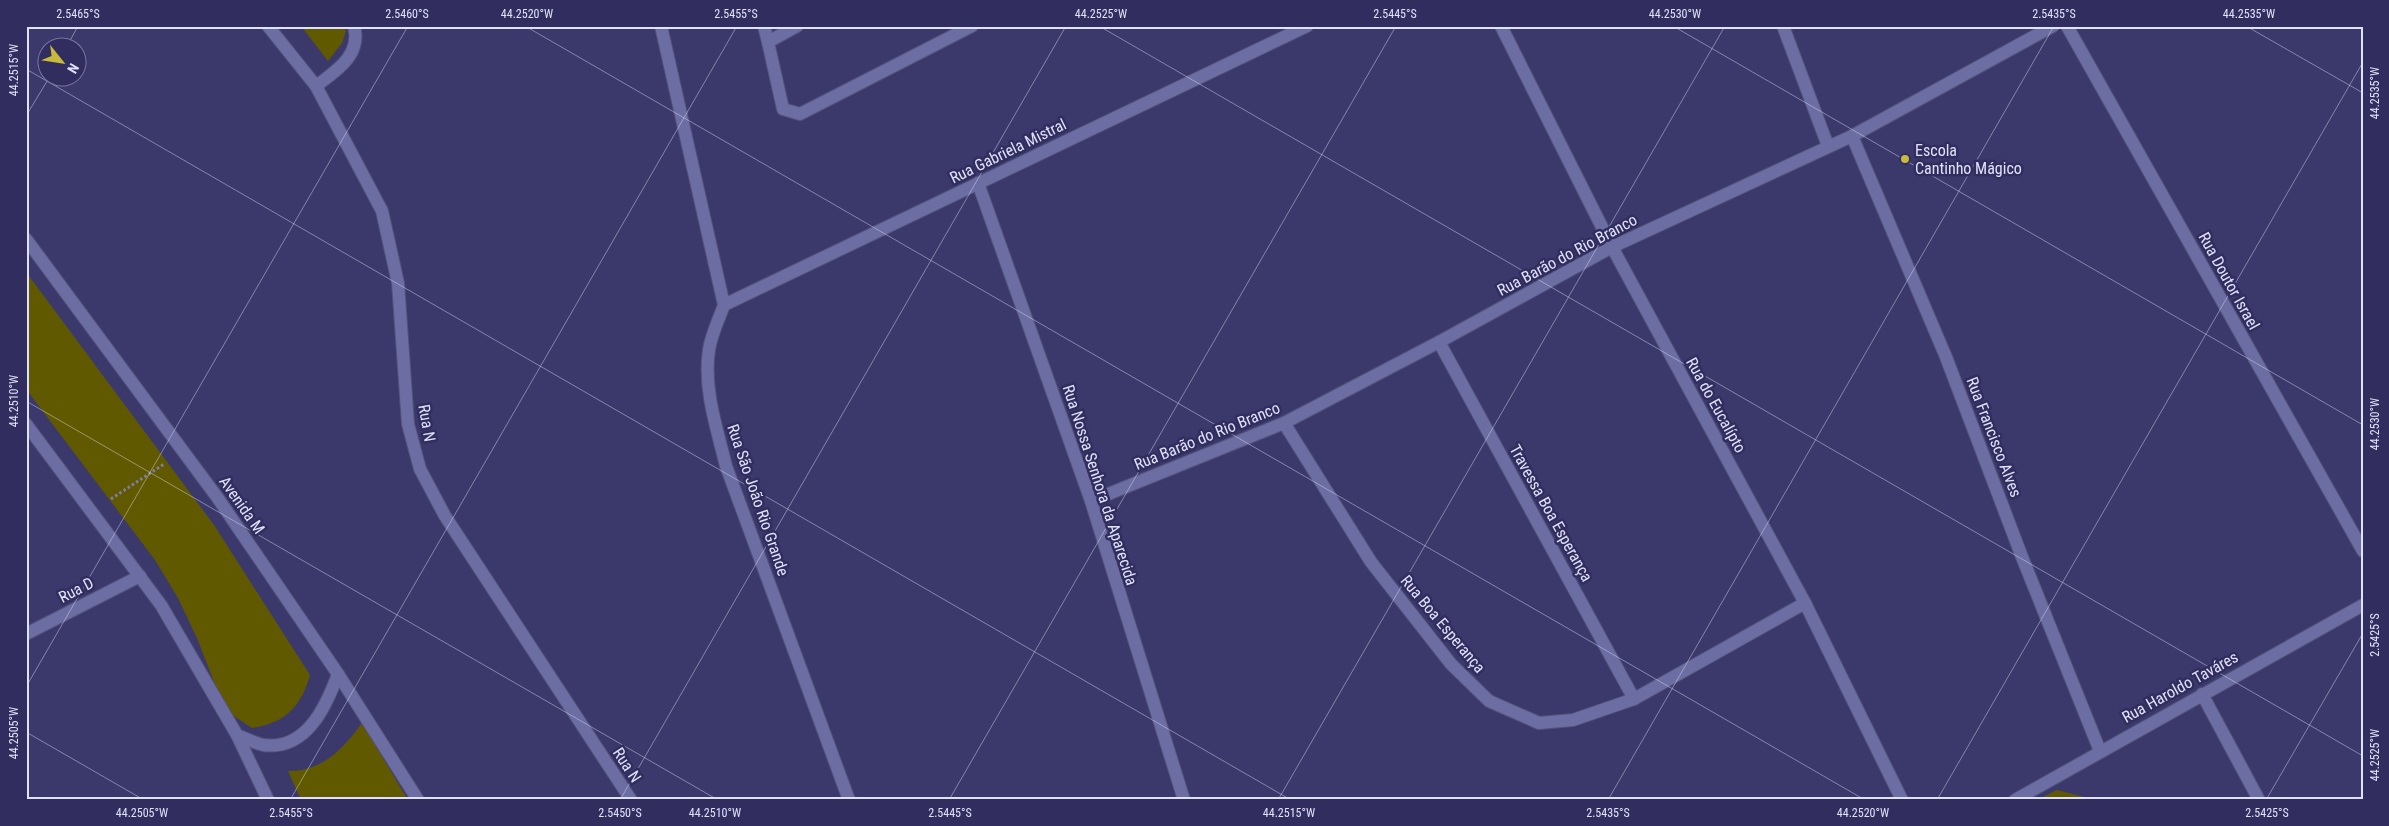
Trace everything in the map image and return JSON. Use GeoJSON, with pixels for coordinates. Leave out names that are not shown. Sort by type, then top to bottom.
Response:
{"type":"FeatureCollection","features":[{"type":"Feature","properties":{"kind":"street","name":"Rua N"},"geometry":{"type":"LineString","coordinates":[[268,26],[316,86],[382,211],[398,283],[408,424],[420,469],[445,516],[631,800]]}},
{"type":"Feature","properties":{"kind":"street"},"geometry":{"type":"LineString","coordinates":[[316,86],[343,66],[353,52],[356,35],[354,26]]}},
{"type":"Feature","properties":{"kind":"street"},"geometry":{"type":"LineString","coordinates":[[661,26],[724,305]]}},
{"type":"Feature","properties":{"kind":"street"},"geometry":{"type":"LineString","coordinates":[[764,26],[783,109],[800,114],[972,26]]}},
{"type":"Feature","properties":{"kind":"street"},"geometry":{"type":"LineString","coordinates":[[768,42],[797,26]]}},
{"type":"Feature","properties":{"kind":"street","name":"Rua Gabriela Mistral"},"geometry":{"type":"LineString","coordinates":[[724,305],[1307,26]]}},
{"type":"Feature","properties":{"kind":"street","name":"Rua do Eucalípto"},"geometry":{"type":"LineString","coordinates":[[1501,26],[1612,248],[1805,603],[1902,800]]}},
{"type":"Feature","properties":{"kind":"street"},"geometry":{"type":"LineString","coordinates":[[1783,26],[1828,146]]}},
{"type":"Feature","properties":{"kind":"street","name":"Rua Barão do Rio Branco"},"geometry":{"type":"LineString","coordinates":[[1091,501],[1284,423],[1612,248],[1852,136],[2053,26]]}},
{"type":"Feature","properties":{"kind":"street","name":"Rua Doutor Israel"},"geometry":{"type":"LineString","coordinates":[[2067,26],[2363,551]]}},
{"type":"Feature","properties":{"kind":"street","name":"Rua Francisco Alves"},"geometry":{"type":"LineString","coordinates":[[1852,136],[1946,357],[2022,557],[2100,751]]}},
{"type":"Feature","properties":{"kind":"street","name":"Rua Nossa Senhora da Aparecida"},"geometry":{"type":"LineString","coordinates":[[978,183],[1091,501],[1184,800]]}},
{"type":"Feature","properties":{"kind":"street","name":"Avenida M"},"geometry":{"type":"LineString","coordinates":[[26,239],[218,497],[338,674],[418,800]]}},
{"type":"Feature","properties":{"kind":"street","name":"Rua São João Rio Grande"},"geometry":{"type":"LineString","coordinates":[[724,305],[709,350],[709,382],[714,420],[730,474],[849,800]]}},
{"type":"Feature","properties":{"kind":"street","name":"Travessa Boa Esperança"},"geometry":{"type":"LineString","coordinates":[[1439,342],[1634,699]]}},
{"type":"Feature","properties":{"kind":"street","name":"Rua Boa Esperança"},"geometry":{"type":"LineString","coordinates":[[1284,423],[1371,562],[1451,664],[1489,701],[1539,723],[1573,720],[1634,699],[1805,603]]}},
{"type":"Feature","properties":{"kind":"street"},"geometry":{"type":"LineString","coordinates":[[26,424],[161,606],[238,735],[268,800]]}},
{"type":"Feature","properties":{"kind":"street","name":"Rua D"},"geometry":{"type":"LineString","coordinates":[[26,634],[140,576]]}},
{"type":"Feature","properties":{"kind":"street","name":"Rua Haroldo Taváres"},"geometry":{"type":"LineString","coordinates":[[2015,800],[2363,605]]}},
{"type":"Feature","properties":{"kind":"street"},"geometry":{"type":"LineString","coordinates":[[238,735],[262,744],[278,745],[295,739],[313,725],[328,702],[338,674]]}},
{"type":"Feature","properties":{"kind":"street"},"geometry":{"type":"LineString","coordinates":[[2202,694],[2259,800]]}},
{"type":"Feature","properties":{"kind":"path"},"geometry":{"type":"LineString","coordinates":[[92,512],[183,451]]}},
{"type":"Feature","properties":{"kind":"shaded area"},"geometry":{"type":"Polygon","coordinates":[[[301,26],[343,26],[346,31],[342,43],[328,61],[301,26]]]}},
{"type":"Feature","properties":{"kind":"shaded area"},"geometry":{"type":"Polygon","coordinates":[[[26,272],[214,525],[310,675],[302,696],[296,705],[290,712],[274,722],[252,728],[225,710],[197,638],[178,598],[155,560],[26,389],[26,272]]]}},
{"type":"Feature","properties":{"kind":"shaded area"},"geometry":{"type":"Polygon","coordinates":[[[362,723],[408,800],[301,800],[288,771],[300,770],[322,763],[347,742],[362,723]]]}},
{"type":"Feature","properties":{"kind":"shaded area"},"geometry":{"type":"Polygon","coordinates":[[[2057,790],[2096,800],[2037,800],[2057,790]]]}},
{"type":"Feature","properties":{"kind":"place","name":"Escola Cantinho Mágico"},"geometry":{"type":"Point","coordinates":[1905,159]}}]}
